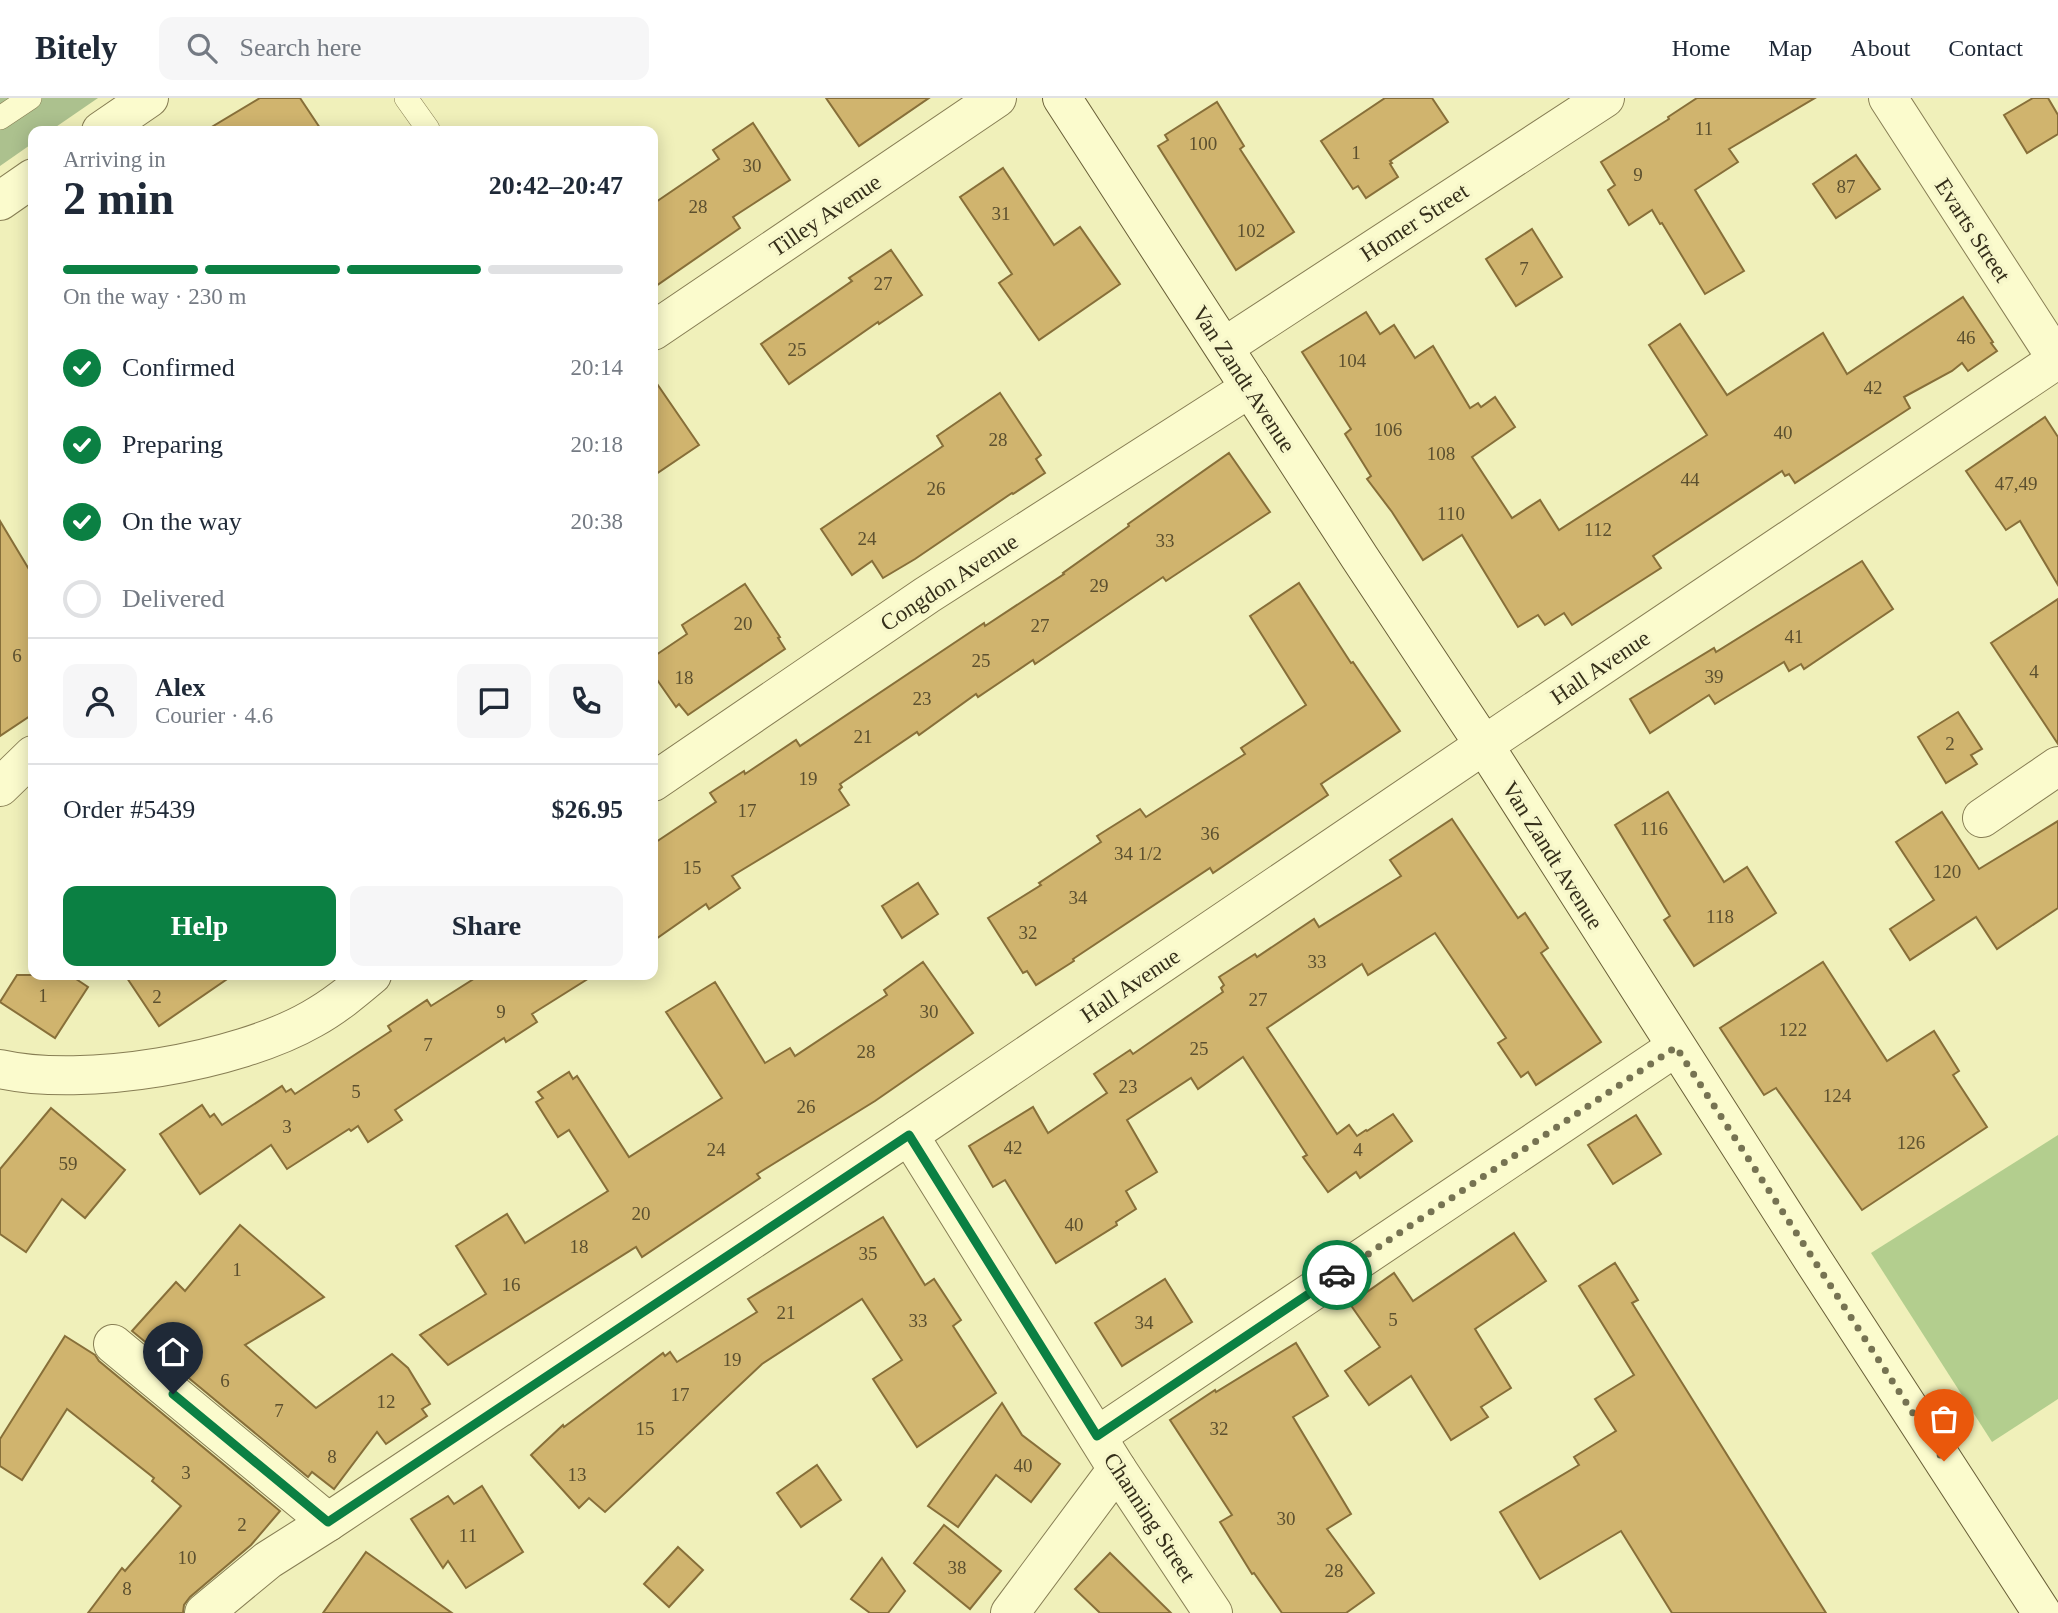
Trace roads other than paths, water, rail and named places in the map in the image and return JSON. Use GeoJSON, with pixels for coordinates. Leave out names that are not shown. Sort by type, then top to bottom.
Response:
{"type":"FeatureCollection","features":[{"type":"Feature","properties":{"kind":"street"},"geometry":{"type":"LineString","coordinates":[[108,126],[149,98]]}},
{"type":"Feature","properties":{"kind":"street","name":"Tilley Avenue"},"geometry":{"type":"LineString","coordinates":[[658,328],[997,98]]}},
{"type":"Feature","properties":{"kind":"street","name":"Van Zandt Avenue"},"geometry":{"type":"LineString","coordinates":[[1062,98],[2042,1613]]}},
{"type":"Feature","properties":{"kind":"street","name":"Homer Street"},"geometry":{"type":"LineString","coordinates":[[1224,347],[1605,98]]}},
{"type":"Feature","properties":{"kind":"street","name":"Evarts Street"},"geometry":{"type":"LineString","coordinates":[[1888,98],[2058,360]]}},
{"type":"Feature","properties":{"kind":"street"},"geometry":{"type":"LineString","coordinates":[[0,201],[28,181]]}},
{"type":"Feature","properties":{"kind":"street","name":"Hall Avenue"},"geometry":{"type":"LineString","coordinates":[[204,1613],[268,1560],[909,1135],[1483,745],[2058,360]]}},
{"type":"Feature","properties":{"kind":"street","name":"Congdon Avenue"},"geometry":{"type":"LineString","coordinates":[[658,779],[927,595],[1250,388]]}},
{"type":"Feature","properties":{"kind":"street"},"geometry":{"type":"LineString","coordinates":[[0,787],[28,760]]}},
{"type":"Feature","properties":{"kind":"street"},"geometry":{"type":"LineString","coordinates":[[1982,818],[2058,766]]}},
{"type":"Feature","properties":{"kind":"street"},"geometry":{"type":"LineString","coordinates":[[0,1069],[14,1073],[72,1076],[126,1072],[215,1056],[278,1035],[311,1020],[340,1002],[366,980]]}},
{"type":"Feature","properties":{"kind":"street"},"geometry":{"type":"LineString","coordinates":[[1097,1436],[1676,1047]]}},
{"type":"Feature","properties":{"kind":"street","name":"Channing Street"},"geometry":{"type":"LineString","coordinates":[[909,1135],[1117,1469],[1213,1613]]}},
{"type":"Feature","properties":{"kind":"street"},"geometry":{"type":"LineString","coordinates":[[113,1344],[328,1522]]}},
{"type":"Feature","properties":{"kind":"street"},"geometry":{"type":"LineString","coordinates":[[1010,1613],[1117,1469]]}},
{"type":"Feature","properties":{"kind":"lane"},"geometry":{"type":"LineString","coordinates":[[0,118],[30,98]]}},
{"type":"Feature","properties":{"kind":"lane"},"geometry":{"type":"LineString","coordinates":[[406,98],[426,126]]}}]}
